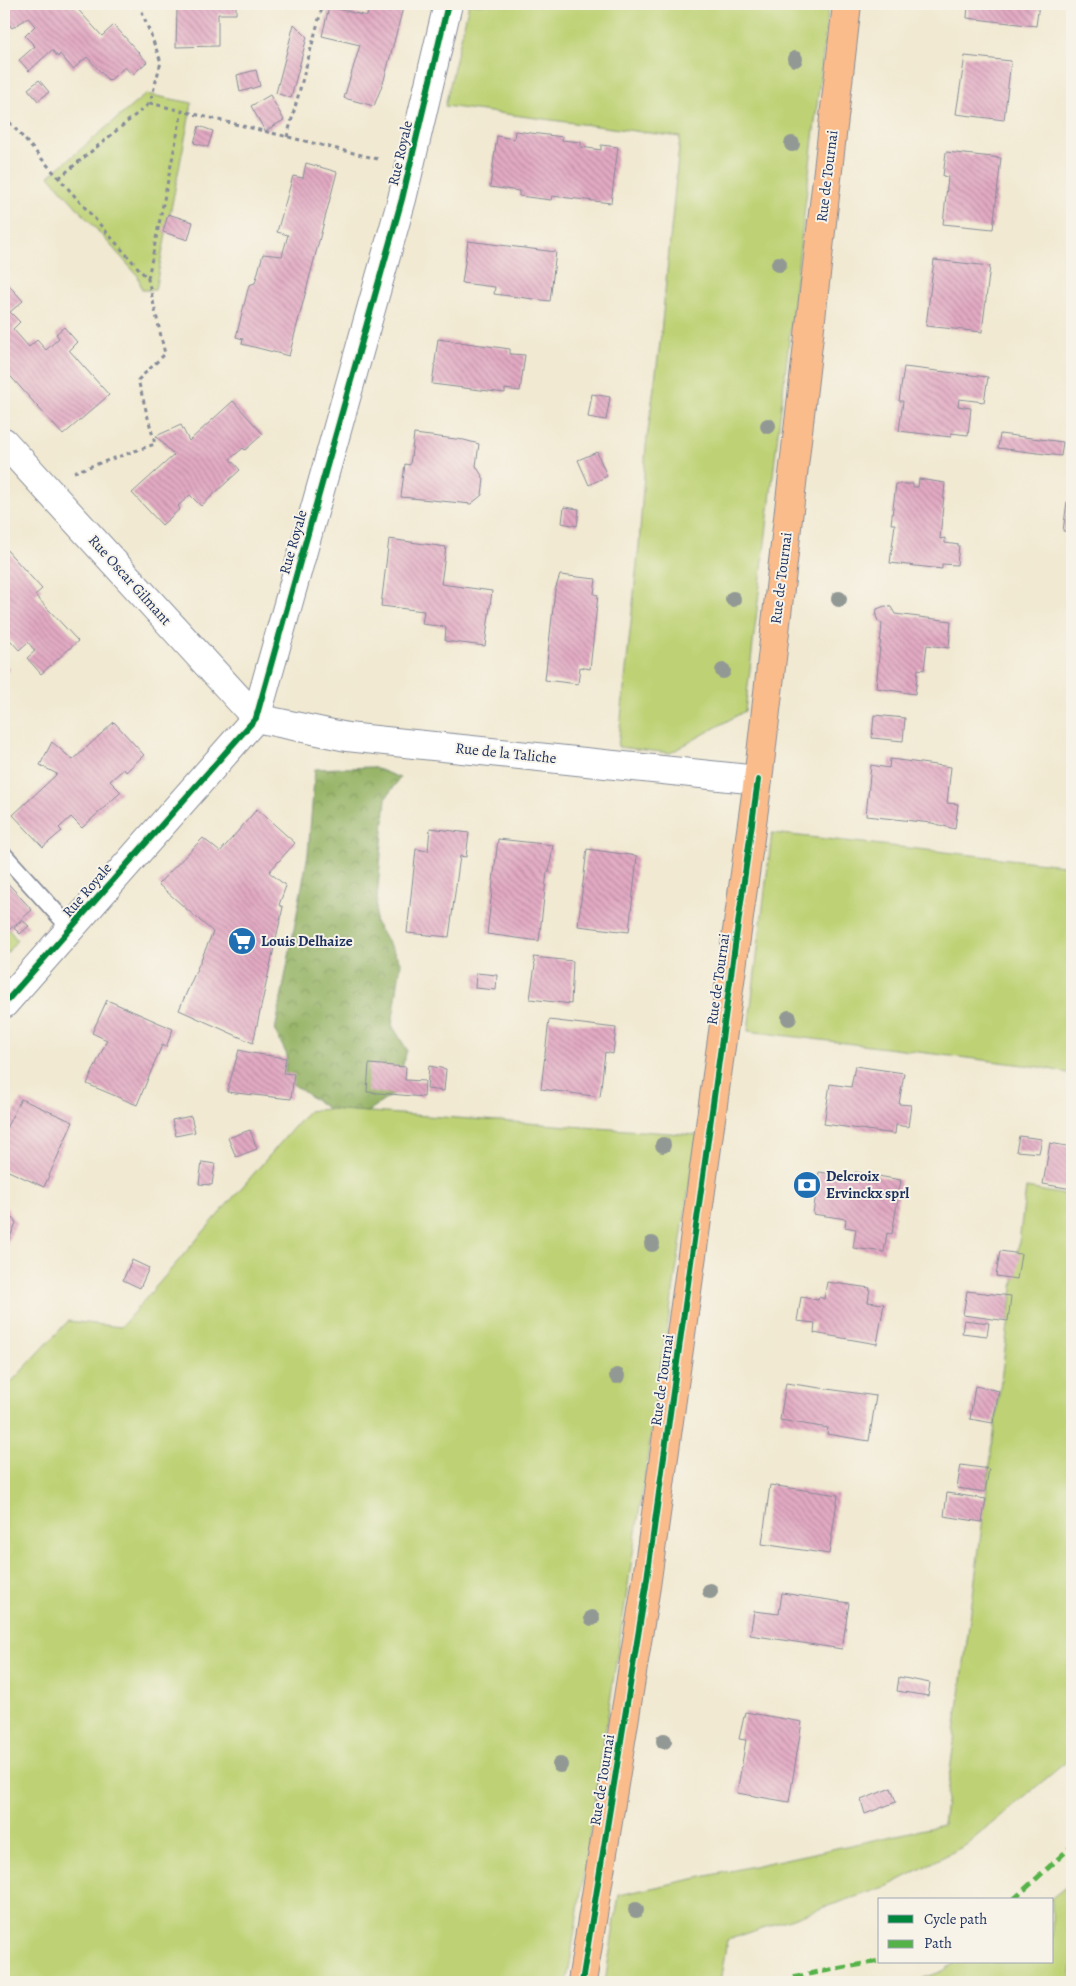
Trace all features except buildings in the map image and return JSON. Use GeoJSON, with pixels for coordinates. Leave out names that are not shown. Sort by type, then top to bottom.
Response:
{"type":"FeatureCollection","features":[{"type":"Feature","properties":{"kind":"main road","name":"Rue de Tournai"},"geometry":{"type":"LineString","coordinates":[[582,1982],[646,1586],[758,780],[847,4]]}},
{"type":"Feature","properties":{"kind":"street","name":"Rue Royale"},"geometry":{"type":"LineString","coordinates":[[4,1004],[256,718],[410,166],[448,4]]}},
{"type":"Feature","properties":{"kind":"street","name":"Rue Oscar Gilmant"},"geometry":{"type":"LineString","coordinates":[[4,442],[256,718]]}},
{"type":"Feature","properties":{"kind":"street","name":"Rue de la Taliche"},"geometry":{"type":"LineString","coordinates":[[256,718],[347,737],[758,780]]}},
{"type":"Feature","properties":{"kind":"lane"},"geometry":{"type":"LineString","coordinates":[[4,854],[70,929]]}},
{"type":"Feature","properties":{"kind":"path"},"geometry":{"type":"LineString","coordinates":[[59,178],[150,103],[161,62],[139,4]]}},
{"type":"Feature","properties":{"kind":"path"},"geometry":{"type":"LineString","coordinates":[[287,137],[323,4]]}},
{"type":"Feature","properties":{"kind":"path"},"geometry":{"type":"LineString","coordinates":[[150,103],[410,166]]}},
{"type":"Feature","properties":{"kind":"path"},"geometry":{"type":"LineString","coordinates":[[42,483],[156,444],[138,380],[165,354],[148,278],[182,111]]}},
{"type":"Feature","properties":{"kind":"path"},"geometry":{"type":"LineString","coordinates":[[4,116],[148,278]]}},
{"type":"Feature","properties":{"kind":"green space"},"geometry":{"type":"Polygon","coordinates":[[[469,4],[829,4],[745,711],[670,753],[618,747],[639,545],[646,446],[660,343],[680,137],[445,106],[469,4]]]}},
{"type":"Feature","properties":{"kind":"green space"},"geometry":{"type":"Polygon","coordinates":[[[146,94],[192,103],[155,290],[142,290],[138,276],[49,176],[146,94]]]}},
{"type":"Feature","properties":{"kind":"green space"},"geometry":{"type":"Polygon","coordinates":[[[372,767],[400,778],[386,798],[375,922],[401,963],[392,1025],[407,1050],[395,1093],[367,1112],[328,1109],[284,1078],[287,1055],[275,1031],[308,854],[315,769],[372,767]]]}},
{"type":"Feature","properties":{"kind":"green space"},"geometry":{"type":"Polygon","coordinates":[[[772,833],[1072,866],[1072,1074],[1040,1067],[748,1031],[772,833]]]}},
{"type":"Feature","properties":{"kind":"green space"},"geometry":{"type":"Polygon","coordinates":[[[4,923],[17,940],[4,957],[4,923]]]}},
{"type":"Feature","properties":{"kind":"green space"},"geometry":{"type":"Polygon","coordinates":[[[328,1109],[697,1135],[567,1982],[4,1982],[4,1390],[68,1321],[121,1327],[308,1111],[328,1109]]]}},
{"type":"Feature","properties":{"kind":"green space"},"geometry":{"type":"Polygon","coordinates":[[[1026,1188],[1072,1196],[1072,1757],[966,1845],[888,1886],[727,1940],[720,1982],[605,1982],[619,1895],[943,1825],[1026,1188]]]}},
{"type":"Feature","properties":{"kind":"green space"},"geometry":{"type":"Polygon","coordinates":[[[1072,1882],[1072,1982],[913,1982],[943,1971],[953,1964],[1054,1964],[1054,1898],[1052,1898],[1072,1882]]]}},
{"type":"Feature","properties":{"kind":"marked path"},"geometry":{"type":"LineString","coordinates":[[1015,1898],[1072,1846]]}},
{"type":"Feature","properties":{"kind":"marked path"},"geometry":{"type":"LineString","coordinates":[[779,1982],[808,1974],[878,1961]]}},
{"type":"Feature","properties":{"kind":"cycle path"},"geometry":{"type":"LineString","coordinates":[[4,1004],[256,718],[402,199],[448,4]]}},
{"type":"Feature","properties":{"kind":"cycle path"},"geometry":{"type":"LineString","coordinates":[[582,1982],[646,1586],[758,780]]}},
{"type":"Feature","properties":{"kind":"place","name":"Louis Delhaize"},"geometry":{"type":"Point","coordinates":[242,941]}},
{"type":"Feature","properties":{"kind":"place","name":"Delcroix Ervinckx sprl"},"geometry":{"type":"Point","coordinates":[807,1185]}}]}
